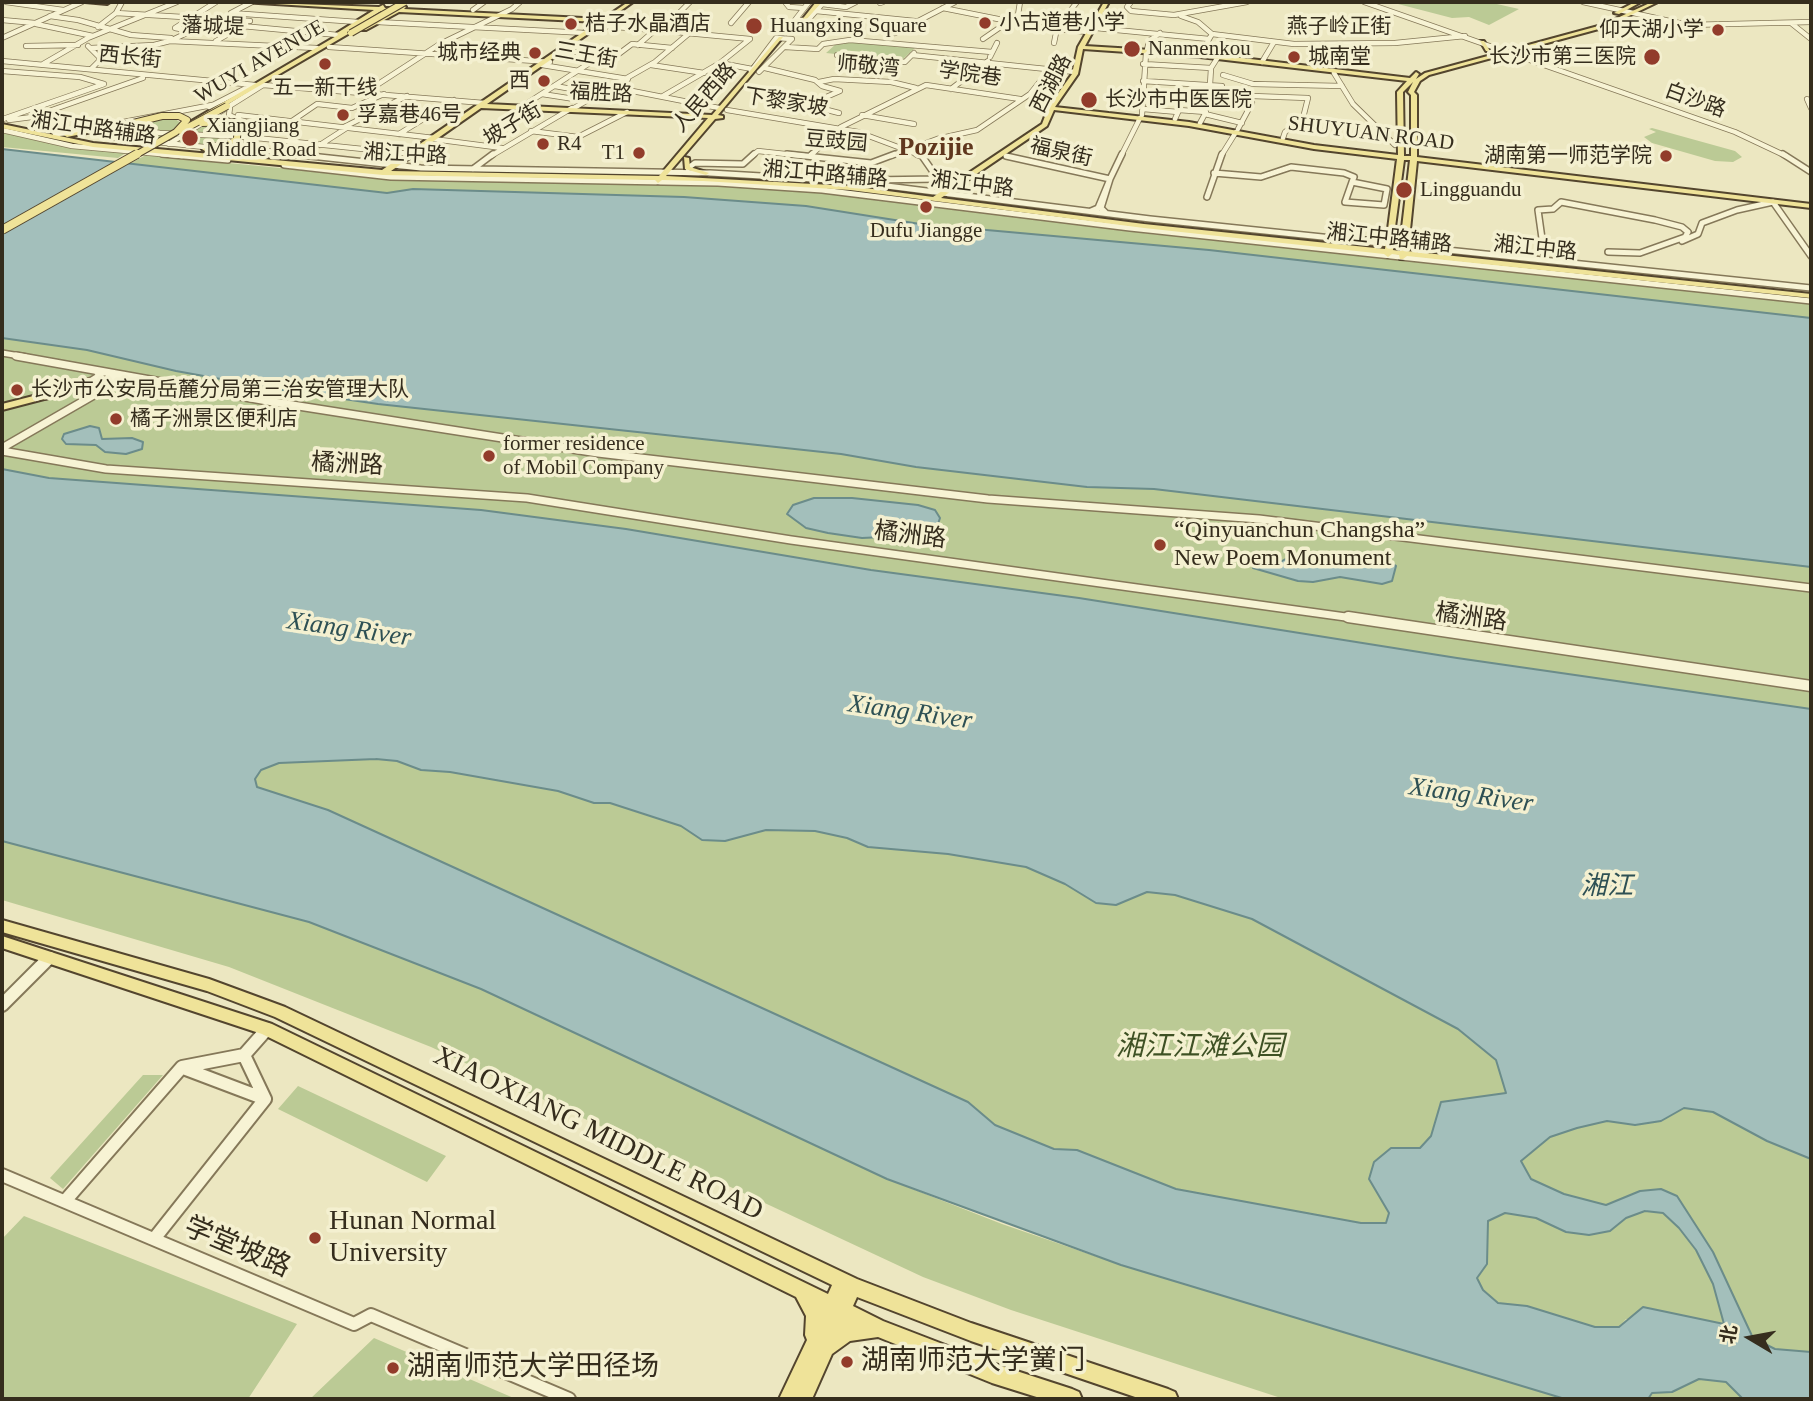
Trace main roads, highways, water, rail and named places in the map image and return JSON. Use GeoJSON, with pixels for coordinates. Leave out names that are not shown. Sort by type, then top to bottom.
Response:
{"type":"FeatureCollection","features":[{"type":"Feature","properties":{"kind":"main road"},"geometry":{"type":"LineString","coordinates":[[88,2],[107,2]]}},
{"type":"Feature","properties":{"kind":"main road"},"geometry":{"type":"LineString","coordinates":[[245,2],[403,4],[589,18],[606,22]]}},
{"type":"Feature","properties":{"kind":"main road"},"geometry":{"type":"LineString","coordinates":[[299,2],[388,5]]}},
{"type":"Feature","properties":{"kind":"main road"},"geometry":{"type":"LineString","coordinates":[[343,35],[377,22],[403,4],[412,2]]}},
{"type":"Feature","properties":{"kind":"main road"},"geometry":{"type":"LineString","coordinates":[[391,169],[488,105],[633,2]]}},
{"type":"Feature","properties":{"kind":"main road"},"geometry":{"type":"LineString","coordinates":[[545,63],[633,2]]}},
{"type":"Feature","properties":{"kind":"main road"},"geometry":{"type":"LineString","coordinates":[[801,19],[818,2]]}},
{"type":"Feature","properties":{"kind":"main road"},"geometry":{"type":"LineString","coordinates":[[1086,48],[1108,2]]}},
{"type":"Feature","properties":{"kind":"main road"},"geometry":{"type":"LineString","coordinates":[[1086,48],[1088,32],[1108,2]]}},
{"type":"Feature","properties":{"kind":"main road"},"geometry":{"type":"LineString","coordinates":[[1510,49],[1594,22],[1638,2]]}},
{"type":"Feature","properties":{"kind":"main road"},"geometry":{"type":"LineString","coordinates":[[1482,42],[1495,48],[1521,53],[1604,26],[1656,2]]}},
{"type":"Feature","properties":{"kind":"main road"},"geometry":{"type":"LineString","coordinates":[[403,4],[497,14],[589,18],[618,12]]}},
{"type":"Feature","properties":{"kind":"main road","name":"WUYI AVENUE"},"geometry":{"type":"LineString","coordinates":[[247,92],[254,85],[317,48],[403,4]]}},
{"type":"Feature","properties":{"kind":"main road"},"geometry":{"type":"LineString","coordinates":[[343,35],[388,5]]}},
{"type":"Feature","properties":{"kind":"main road"},"geometry":{"type":"LineString","coordinates":[[589,18],[596,22],[606,22]]}},
{"type":"Feature","properties":{"kind":"main road","name":"WUYI AVENUE"},"geometry":{"type":"LineString","coordinates":[[180,133],[329,47],[343,35]]}},
{"type":"Feature","properties":{"kind":"main road","name":"人民西路"},"geometry":{"type":"LineString","coordinates":[[666,177],[784,38]]}},
{"type":"Feature","properties":{"kind":"main road"},"geometry":{"type":"LineString","coordinates":[[1086,48],[1200,55],[1334,73],[1413,80],[1495,48]]}},
{"type":"Feature","properties":{"kind":"main road","name":"西湖路"},"geometry":{"type":"LineString","coordinates":[[942,197],[1038,132],[1047,122],[1086,48]]}},
{"type":"Feature","properties":{"kind":"main road","name":"西湖路"},"geometry":{"type":"LineString","coordinates":[[963,183],[1044,133],[1055,121],[1056,105],[1079,75],[1086,48]]}},
{"type":"Feature","properties":{"kind":"main road"},"geometry":{"type":"LineString","coordinates":[[1389,249],[1400,169],[1400,92],[1413,80],[1495,48]]}},
{"type":"Feature","properties":{"kind":"main road"},"geometry":{"type":"LineString","coordinates":[[1147,52],[1262,62],[1365,76],[1381,80],[1400,92]]}},
{"type":"Feature","properties":{"kind":"main road"},"geometry":{"type":"LineString","coordinates":[[1404,251],[1415,155],[1414,95],[1410,92],[1413,80]]}},
{"type":"Feature","properties":{"kind":"main road","name":"福胜路"},"geometry":{"type":"LineString","coordinates":[[488,105],[697,115]]}},
{"type":"Feature","properties":{"kind":"main road","name":"福胜路"},"geometry":{"type":"LineString","coordinates":[[488,105],[697,115]]}},
{"type":"Feature","properties":{"kind":"main road","name":"SHUYUAN ROAD"},"geometry":{"type":"LineString","coordinates":[[1056,105],[1142,114],[1239,128],[1283,138],[1450,160],[1773,202],[1811,204]]}},
{"type":"Feature","properties":{"kind":"main road","name":"SHUYUAN ROAD"},"geometry":{"type":"LineString","coordinates":[[1056,105],[1093,112],[1176,115],[1200,122],[1350,150],[1401,153]]}},
{"type":"Feature","properties":{"kind":"main road"},"geometry":{"type":"LineString","coordinates":[[55,134],[78,135],[226,106],[225,116],[243,123],[240,139],[230,156]]}},
{"type":"Feature","properties":{"kind":"main road"},"geometry":{"type":"LineString","coordinates":[[1055,121],[1068,113],[1093,112]]}},
{"type":"Feature","properties":{"kind":"main road"},"geometry":{"type":"LineString","coordinates":[[697,115],[718,115]]}},
{"type":"Feature","properties":{"kind":"main road"},"geometry":{"type":"LineString","coordinates":[[697,115],[718,115]]}},
{"type":"Feature","properties":{"kind":"main road","name":"人民西路"},"geometry":{"type":"LineString","coordinates":[[684,155],[718,115]]}},
{"type":"Feature","properties":{"kind":"main road"},"geometry":{"type":"LineString","coordinates":[[115,142],[102,136],[116,127],[157,117],[185,118],[187,122],[180,133]]}},
{"type":"Feature","properties":{"kind":"main road"},"geometry":{"type":"LineString","coordinates":[[2,232],[206,121],[224,120],[237,124],[243,150],[255,154]]}},
{"type":"Feature","properties":{"kind":"main road","name":"湘江中路"},"geometry":{"type":"LineString","coordinates":[[3,122],[55,134],[198,149],[230,156],[255,154],[302,157],[391,169]]}},
{"type":"Feature","properties":{"kind":"main road","name":"湘江中路"},"geometry":{"type":"LineString","coordinates":[[3,122],[82,144],[391,169],[666,177],[814,185],[1811,294]]}},
{"type":"Feature","properties":{"kind":"main road"},"geometry":{"type":"LineString","coordinates":[[198,149],[224,146],[240,139]]}},
{"type":"Feature","properties":{"kind":"main road"},"geometry":{"type":"LineString","coordinates":[[1364,148],[1395,145],[1402,139]]}},
{"type":"Feature","properties":{"kind":"main road"},"geometry":{"type":"LineString","coordinates":[[1415,144],[1425,152],[1450,160]]}},
{"type":"Feature","properties":{"kind":"main road"},"geometry":{"type":"LineString","coordinates":[[1350,150],[1385,158],[1400,169],[1413,170],[1428,163],[1450,160]]}},
{"type":"Feature","properties":{"kind":"main road"},"geometry":{"type":"LineString","coordinates":[[630,172],[661,167],[684,155],[684,163],[688,168],[710,173]]}},
{"type":"Feature","properties":{"kind":"main road"},"geometry":{"type":"LineString","coordinates":[[411,156],[411,166],[423,169]]}},
{"type":"Feature","properties":{"kind":"main road","name":"SHUYUAN ROAD"},"geometry":{"type":"LineString","coordinates":[[1450,160],[1811,204]]}},
{"type":"Feature","properties":{"kind":"main road"},"geometry":{"type":"LineString","coordinates":[[914,189],[944,188],[963,183],[964,191],[979,196]]}},
{"type":"Feature","properties":{"kind":"main road","name":"湘江中路"},"geometry":{"type":"LineString","coordinates":[[942,197],[1124,223],[1389,249]]}},
{"type":"Feature","properties":{"kind":"main road"},"geometry":{"type":"LineString","coordinates":[[1172,225],[1190,222]]}},
{"type":"Feature","properties":{"kind":"main road"},"geometry":{"type":"LineString","coordinates":[[1361,240],[1379,237],[1392,229],[1407,230]]}},
{"type":"Feature","properties":{"kind":"main road"},"geometry":{"type":"LineString","coordinates":[[1407,230],[1414,241],[1433,248]]}},
{"type":"Feature","properties":{"kind":"main road"},"geometry":{"type":"LineString","coordinates":[[1261,241],[1281,239]]}},
{"type":"Feature","properties":{"kind":"main road"},"geometry":{"type":"LineString","coordinates":[[2,408],[45,397]]}},
{"type":"Feature","properties":{"kind":"main road","name":"XIAOXIANG MIDDLE ROAD"},"geometry":{"type":"LineString","coordinates":[[2,926],[209,985],[281,1012],[848,1283],[971,1332],[1168,1399]]}},
{"type":"Feature","properties":{"kind":"main road","name":"XIAOXIANG MIDDLE ROAD"},"geometry":{"type":"LineString","coordinates":[[2,942],[267,1029],[878,1328],[992,1373],[1072,1399]]}},
{"type":"Feature","properties":{"kind":"main road"},"geometry":{"type":"LineString","coordinates":[[802,1399],[818,1349],[848,1283]]}},
{"type":"Feature","properties":{"kind":"main road"},"geometry":{"type":"LineString","coordinates":[[801,1290],[814,1314],[818,1349]]}},
{"type":"Feature","properties":{"kind":"main road"},"geometry":{"type":"LineString","coordinates":[[789,1399],[818,1349],[846,1332],[878,1328]]}},
{"type":"Feature","properties":{"kind":"water"},"geometry":{"type":"Polygon","coordinates":[[[2,149],[387,193],[413,189],[684,197],[806,206],[920,224],[1209,250],[1811,318],[1811,567],[1154,489],[1087,487],[916,467],[841,454],[378,404],[176,371],[87,350],[2,338],[2,149]]]}},
{"type":"Feature","properties":{"kind":"water"},"geometry":{"type":"Polygon","coordinates":[[[90,426],[99,428],[102,439],[132,438],[143,442],[142,449],[126,454],[105,452],[96,445],[66,444],[62,439],[64,434],[90,426]]]}},
{"type":"Feature","properties":{"kind":"water","name":"湘江"},"geometry":{"type":"Polygon","coordinates":[[[2,469],[49,478],[481,510],[626,529],[871,570],[1079,598],[1457,658],[1811,709],[1811,1159],[1767,1141],[1713,1112],[1684,1108],[1661,1121],[1635,1125],[1607,1121],[1577,1128],[1550,1137],[1521,1161],[1531,1179],[1564,1194],[1606,1205],[1640,1191],[1661,1189],[1677,1196],[1713,1252],[1753,1338],[1775,1349],[1811,1352],[1811,1399],[1743,1399],[1726,1382],[1699,1379],[1672,1392],[1652,1393],[1648,1399],[1565,1399],[1121,1265],[887,1179],[481,989],[309,922],[2,841],[2,469]],[[376,759],[279,763],[261,770],[255,779],[257,787],[328,810],[968,1102],[995,1125],[1054,1149],[1077,1150],[1176,1189],[1361,1223],[1386,1223],[1389,1213],[1369,1179],[1374,1162],[1391,1148],[1420,1148],[1431,1136],[1441,1102],[1506,1093],[1496,1060],[1458,1029],[1252,919],[1175,895],[1147,892],[1116,905],[1096,903],[1065,884],[1026,867],[948,854],[868,847],[847,838],[815,831],[766,830],[725,841],[702,840],[681,826],[610,803],[594,803],[558,791],[450,772],[421,770],[397,761],[376,759]],[[1645,1211],[1626,1218],[1610,1231],[1589,1235],[1566,1232],[1536,1218],[1505,1213],[1488,1221],[1487,1264],[1477,1278],[1483,1290],[1498,1303],[1527,1306],[1595,1327],[1619,1327],[1643,1307],[1724,1324],[1713,1284],[1696,1250],[1663,1213],[1645,1211]]]}},
{"type":"Feature","properties":{"kind":"water"},"geometry":{"type":"Polygon","coordinates":[[[814,498],[852,498],[918,505],[935,510],[940,518],[937,527],[925,535],[862,538],[828,533],[806,528],[787,514],[793,505],[814,498]]]}},
{"type":"Feature","properties":{"kind":"water"},"geometry":{"type":"Polygon","coordinates":[[[1289,557],[1334,565],[1345,564],[1352,558],[1383,559],[1396,566],[1392,581],[1382,584],[1340,577],[1313,582],[1298,581],[1253,568],[1259,562],[1275,565],[1289,557]]]}},
{"type":"Feature","properties":{"kind":"tunnel"},"geometry":{"type":"LineString","coordinates":[[781,38],[799,19]]}},
{"type":"Feature","properties":{"kind":"place","name":"小古道巷小学"},"geometry":{"type":"Point","coordinates":[985,23]}},
{"type":"Feature","properties":{"kind":"place","name":"桔子水晶酒店"},"geometry":{"type":"Point","coordinates":[571,24]}},
{"type":"Feature","properties":{"kind":"place","name":"Huangxing Square"},"geometry":{"type":"Point","coordinates":[754,26]}},
{"type":"Feature","properties":{"kind":"place","name":"仰天湖小学"},"geometry":{"type":"Point","coordinates":[1718,30]}},
{"type":"Feature","properties":{"kind":"place","name":"Nanmenkou"},"geometry":{"type":"Point","coordinates":[1132,49]}},
{"type":"Feature","properties":{"kind":"place","name":"城市经典"},"geometry":{"type":"Point","coordinates":[535,53]}},
{"type":"Feature","properties":{"kind":"place","name":"城南堂"},"geometry":{"type":"Point","coordinates":[1294,57]}},
{"type":"Feature","properties":{"kind":"place","name":"长沙市第三医院"},"geometry":{"type":"Point","coordinates":[1652,57]}},
{"type":"Feature","properties":{"kind":"place","name":"五一新干线"},"geometry":{"type":"Point","coordinates":[325,64]}},
{"type":"Feature","properties":{"kind":"place","name":"西"},"geometry":{"type":"Point","coordinates":[544,81]}},
{"type":"Feature","properties":{"kind":"place","name":"长沙市中医医院"},"geometry":{"type":"Point","coordinates":[1089,100]}},
{"type":"Feature","properties":{"kind":"place","name":"孚嘉巷46号"},"geometry":{"type":"Point","coordinates":[343,115]}},
{"type":"Feature","properties":{"kind":"place","name":"Xiangjiang Middle Road"},"geometry":{"type":"Point","coordinates":[190,138]}},
{"type":"Feature","properties":{"kind":"place","name":"R4"},"geometry":{"type":"Point","coordinates":[543,144]}},
{"type":"Feature","properties":{"kind":"place","name":"T1"},"geometry":{"type":"Point","coordinates":[639,153]}},
{"type":"Feature","properties":{"kind":"place","name":"湖南第一师范学院"},"geometry":{"type":"Point","coordinates":[1666,156]}},
{"type":"Feature","properties":{"kind":"place","name":"Lingguandu"},"geometry":{"type":"Point","coordinates":[1404,190]}},
{"type":"Feature","properties":{"kind":"place","name":"Dufu Jiangge"},"geometry":{"type":"Point","coordinates":[926,207]}},
{"type":"Feature","properties":{"kind":"place","name":"长沙市公安局岳麓分局第三治安管理大队"},"geometry":{"type":"Point","coordinates":[17,390]}},
{"type":"Feature","properties":{"kind":"place","name":"橘子洲景区便利店"},"geometry":{"type":"Point","coordinates":[116,419]}},
{"type":"Feature","properties":{"kind":"place","name":"former residence of Mobil Company"},"geometry":{"type":"Point","coordinates":[489,456]}},
{"type":"Feature","properties":{"kind":"place","name":"“Qinyuanchun Changsha” New Poem Monument"},"geometry":{"type":"Point","coordinates":[1160,545]}},
{"type":"Feature","properties":{"kind":"place","name":"Hunan Normal University"},"geometry":{"type":"Point","coordinates":[315,1238]}},
{"type":"Feature","properties":{"kind":"place","name":"湖南师范大学黉门"},"geometry":{"type":"Point","coordinates":[847,1362]}},
{"type":"Feature","properties":{"kind":"place","name":"湖南师范大学田径场"},"geometry":{"type":"Point","coordinates":[393,1368]}},
{"type":"Feature","properties":{"kind":"district","name":"Pozijie"},"geometry":{"type":"Point","coordinates":[936,148]}},
{"type":"Feature","properties":{"kind":"water label","name":"Xiang River"},"geometry":{"type":"Point","coordinates":[349,630]}},
{"type":"Feature","properties":{"kind":"water label","name":"Xiang River"},"geometry":{"type":"Point","coordinates":[910,713]}},
{"type":"Feature","properties":{"kind":"water label","name":"Xiang River"},"geometry":{"type":"Point","coordinates":[1471,796]}},
{"type":"Feature","properties":{"kind":"park label","name":"湘江江滩公园"},"geometry":{"type":"Point","coordinates":[1200,1048]}}]}
